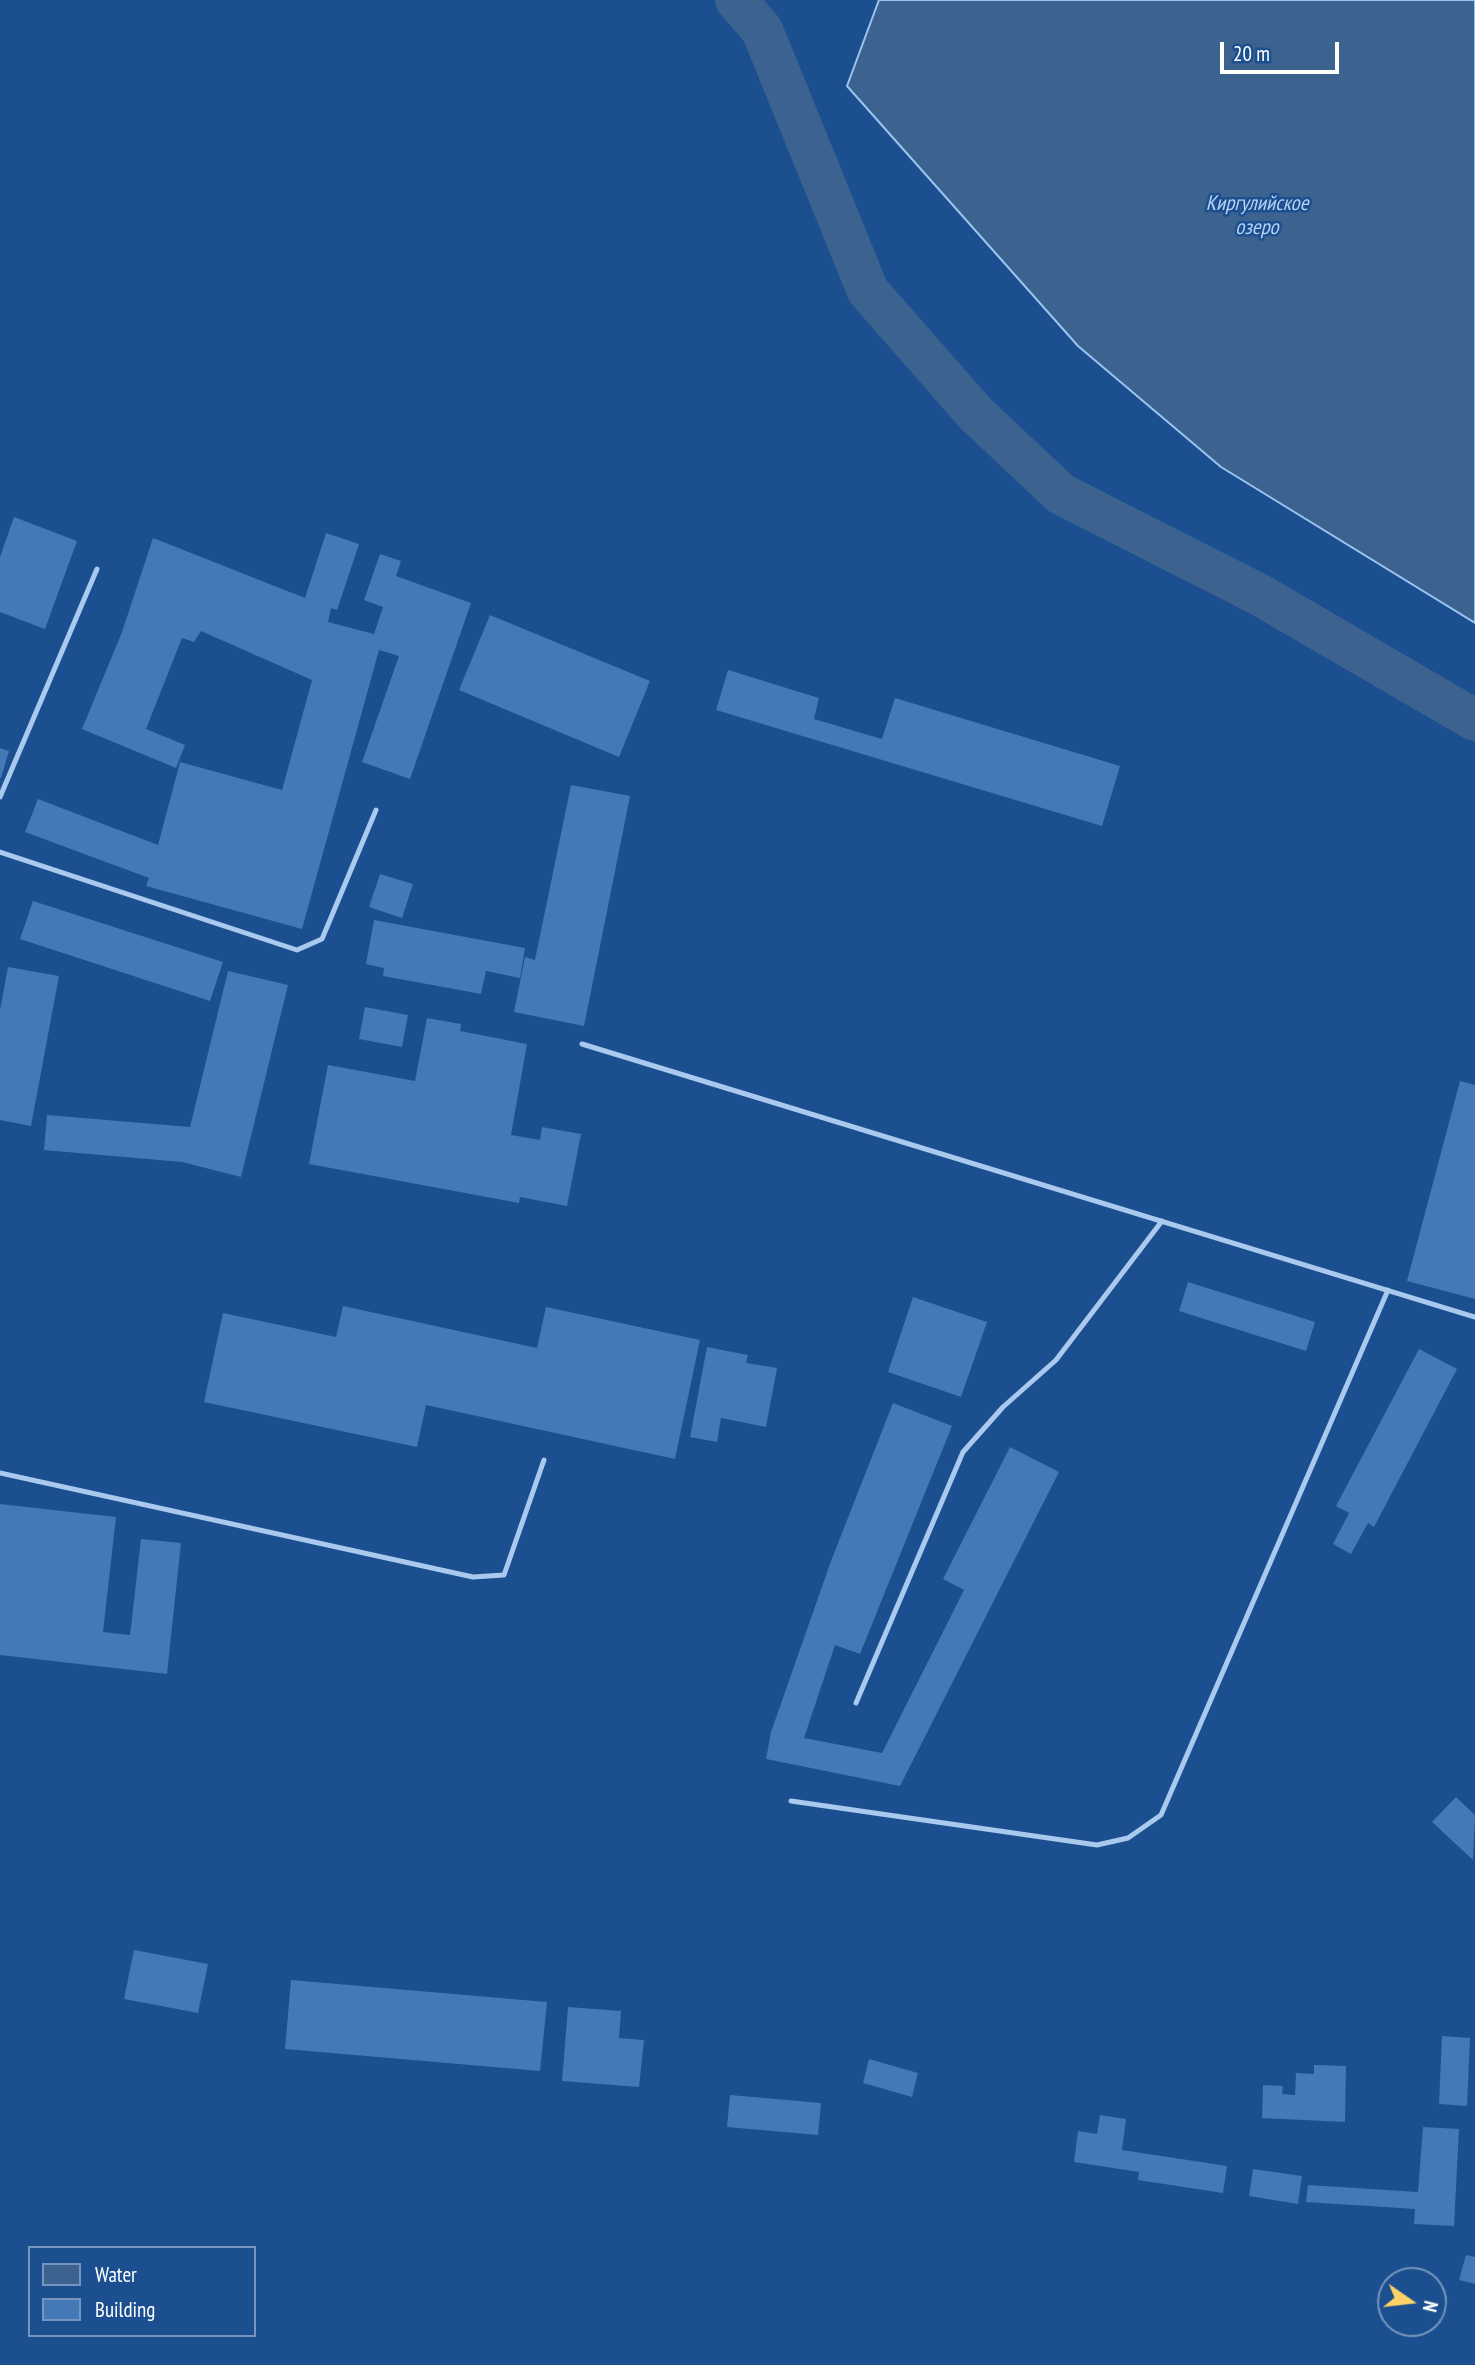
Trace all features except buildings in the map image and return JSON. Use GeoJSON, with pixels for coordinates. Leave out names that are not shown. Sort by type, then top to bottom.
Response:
{"type":"FeatureCollection","features":[{"type":"Feature","properties":{"kind":"lane"},"geometry":{"type":"LineString","coordinates":[[0,797],[97,569]]}},
{"type":"Feature","properties":{"kind":"lane"},"geometry":{"type":"LineString","coordinates":[[0,852],[297,950],[323,939],[376,810]]}},
{"type":"Feature","properties":{"kind":"lane"},"geometry":{"type":"LineString","coordinates":[[582,1044],[1475,1317]]}},
{"type":"Feature","properties":{"kind":"lane"},"geometry":{"type":"LineString","coordinates":[[856,1703],[963,1452],[1003,1406],[1056,1360],[1162,1221]]}},
{"type":"Feature","properties":{"kind":"lane"},"geometry":{"type":"LineString","coordinates":[[791,1801],[1097,1845],[1128,1838],[1161,1815],[1388,1290]]}},
{"type":"Feature","properties":{"kind":"lane"},"geometry":{"type":"LineString","coordinates":[[0,1473],[473,1577],[504,1575],[544,1460]]}},
{"type":"Feature","properties":{"kind":"water","name":"Киргулийское озеро"},"geometry":{"type":"Polygon","coordinates":[[[879,0],[1475,0],[1475,623],[1221,467],[1078,346],[847,86],[879,0]]]}},
{"type":"Feature","properties":{"kind":"waterway"},"geometry":{"type":"LineString","coordinates":[[736,0],[762,30],[868,291],[975,413],[1061,494],[1260,595],[1475,720]]}}]}
